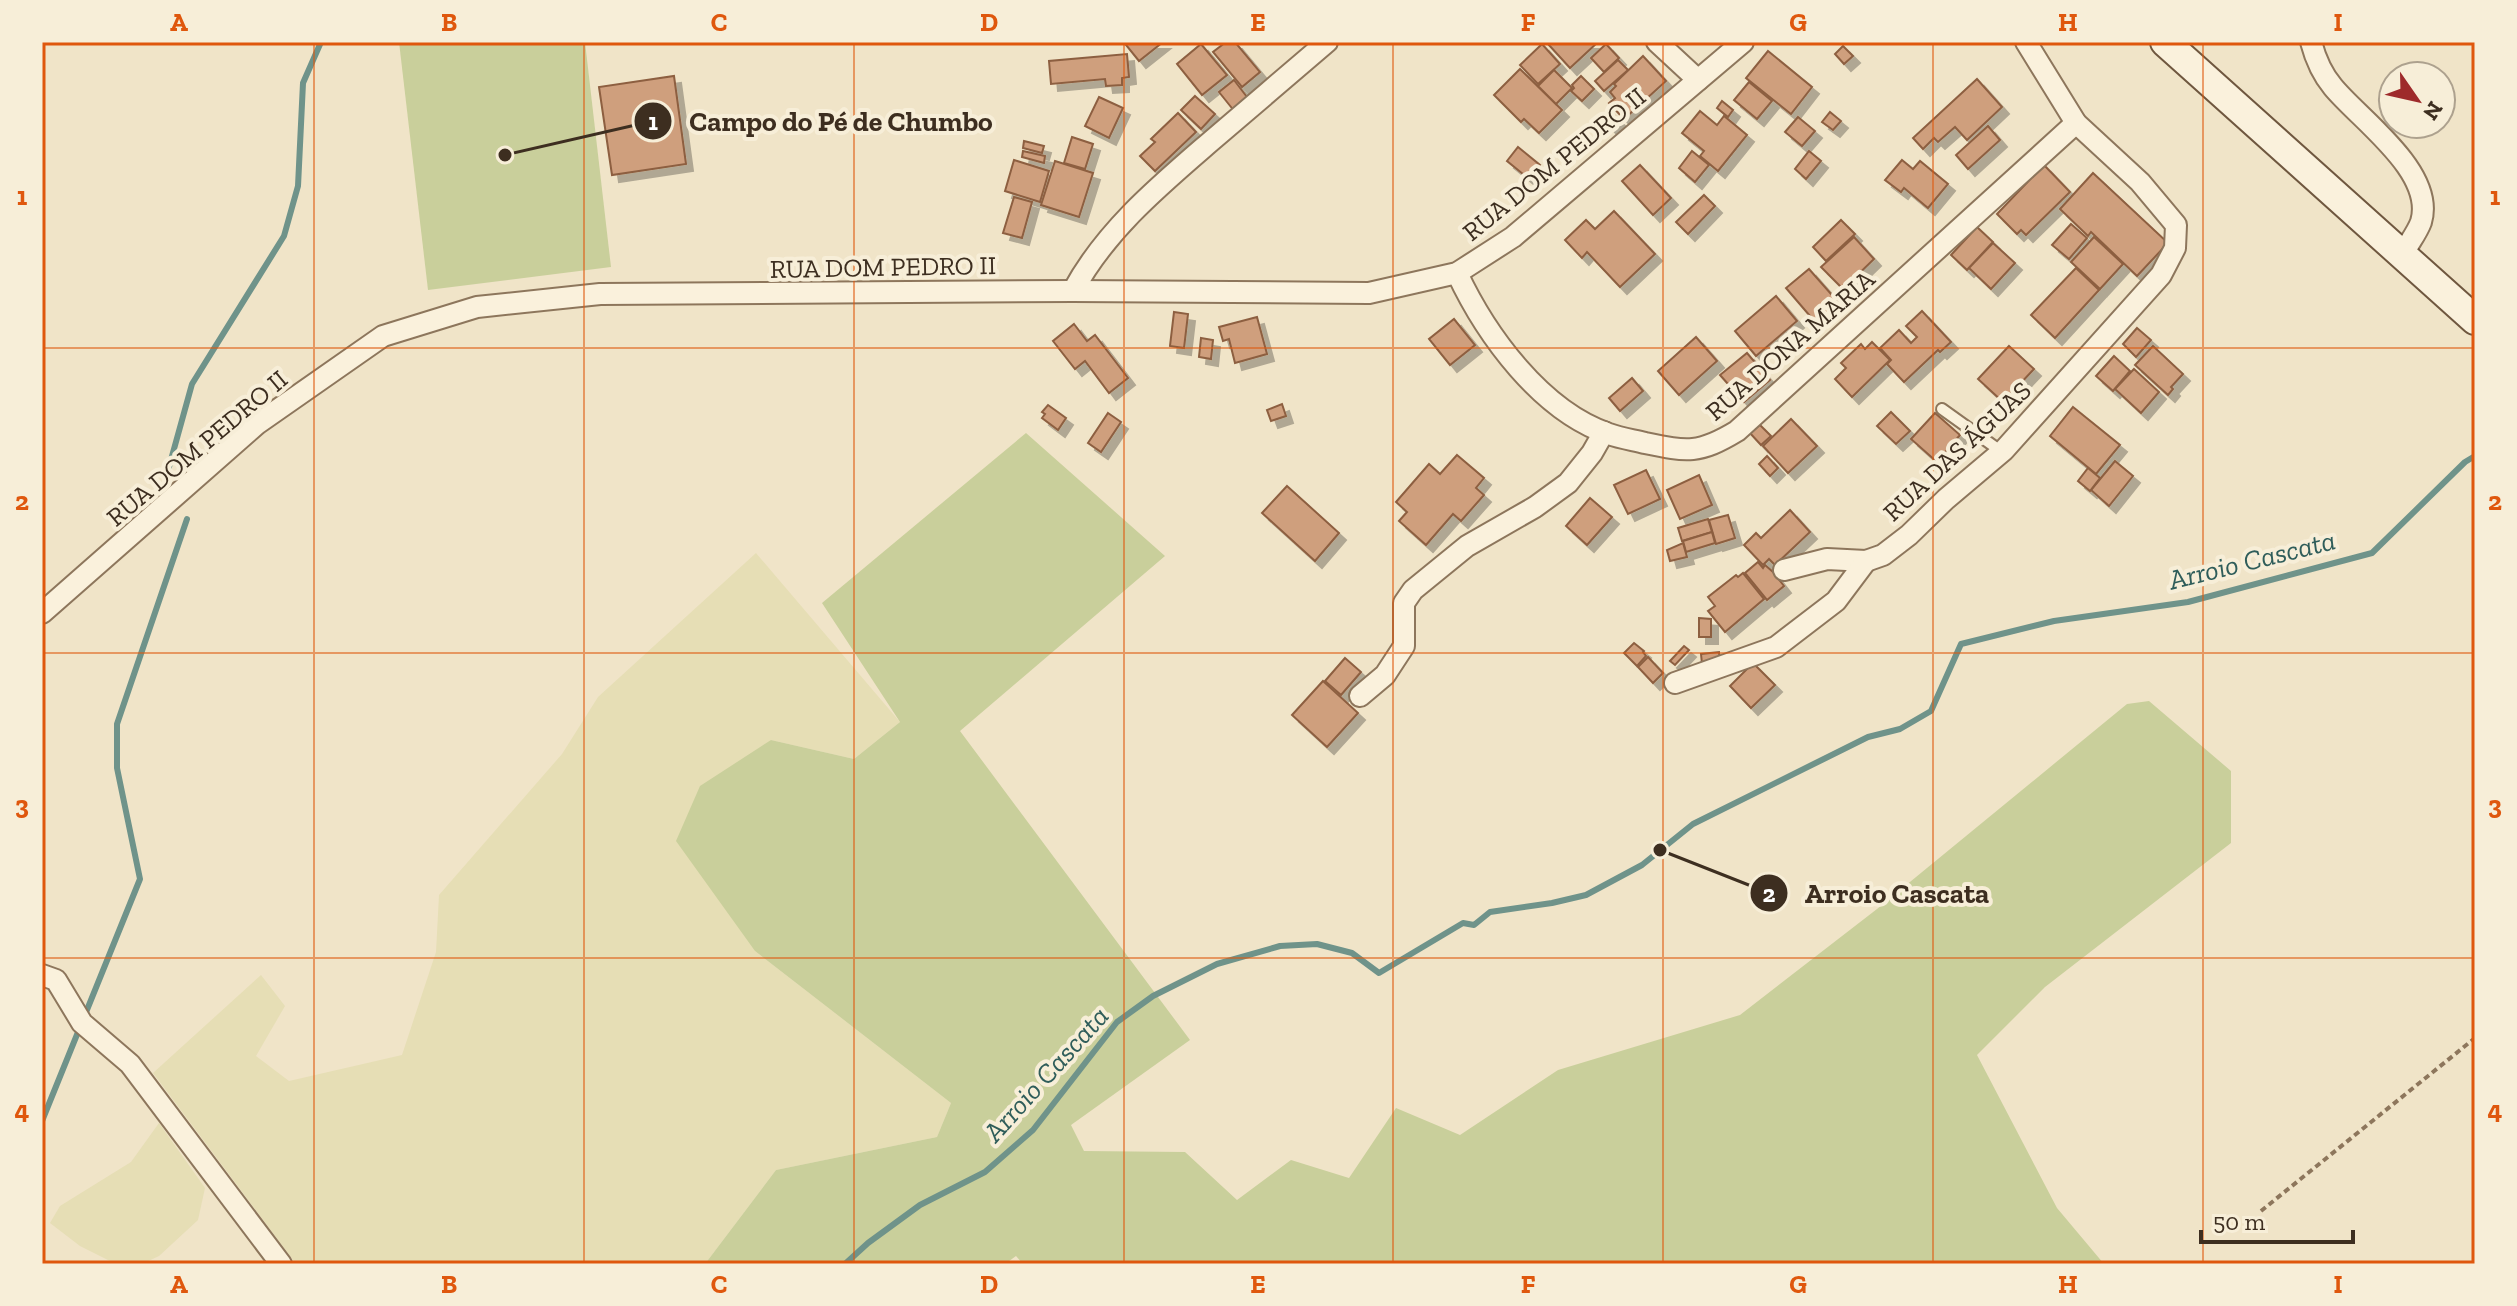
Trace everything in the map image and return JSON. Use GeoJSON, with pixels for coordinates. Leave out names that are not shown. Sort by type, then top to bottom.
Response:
{"type":"FeatureCollection","features":[{"type":"Feature","properties":{"kind":"main road"},"geometry":{"type":"LineString","coordinates":[[2165,42],[2475,320]]}},
{"type":"Feature","properties":{"kind":"street"},"geometry":{"type":"LineString","coordinates":[[1073,291],[1106,241],[1156,188],[1327,42]]}},
{"type":"Feature","properties":{"kind":"street"},"geometry":{"type":"LineString","coordinates":[[1657,42],[1698,80]]}},
{"type":"Feature","properties":{"kind":"street","name":"RUA DOM PEDRO II"},"geometry":{"type":"LineString","coordinates":[[42,613],[257,424],[383,336],[477,307],[600,294],[1369,293],[1457,273],[1513,237],[1743,42]]}},
{"type":"Feature","properties":{"kind":"street"},"geometry":{"type":"LineString","coordinates":[[2026,42],[2076,123]]}},
{"type":"Feature","properties":{"kind":"street"},"geometry":{"type":"LineString","coordinates":[[2311,42],[2331,85],[2410,169],[2422,192],[2421,221],[2403,254]]}},
{"type":"Feature","properties":{"kind":"street","name":"RUA DAS ÁGUAS"},"geometry":{"type":"LineString","coordinates":[[1866,561],[1883,555],[1909,535],[2002,452],[2161,275],[2175,248],[2176,225],[2140,182],[2076,123]]}},
{"type":"Feature","properties":{"kind":"street","name":"RUA DONA MARIA"},"geometry":{"type":"LineString","coordinates":[[1457,273],[1474,310],[1509,356],[1564,410],[1604,432],[1671,449],[1690,451],[1712,446],[1737,431],[2076,123]]}},
{"type":"Feature","properties":{"kind":"street"},"geometry":{"type":"LineString","coordinates":[[1360,696],[1385,675],[1404,646],[1404,603],[1413,590],[1467,546],[1535,507],[1568,483],[1604,432]]}},
{"type":"Feature","properties":{"kind":"street"},"geometry":{"type":"LineString","coordinates":[[1784,570],[1827,559],[1866,561]]}},
{"type":"Feature","properties":{"kind":"street"},"geometry":{"type":"LineString","coordinates":[[1675,683],[1776,647],[1836,601],[1866,561]]}},
{"type":"Feature","properties":{"kind":"street"},"geometry":{"type":"LineString","coordinates":[[42,975],[56,980],[82,1023],[130,1064],[281,1264]]}},
{"type":"Feature","properties":{"kind":"lane"},"geometry":{"type":"LineString","coordinates":[[1942,409],[2002,452]]}},
{"type":"Feature","properties":{"kind":"path"},"geometry":{"type":"LineString","coordinates":[[2261,1211],[2475,1038]]}},
{"type":"Feature","properties":{"kind":"shaded area"},"geometry":{"type":"Polygon","coordinates":[[[756,553],[900,722],[854,759],[771,740],[755,951],[951,1103],[937,1137],[776,1170],[705,1264],[296,1264],[153,1073],[261,975],[285,1006],[256,1056],[289,1081],[402,1055],[436,952],[439,895],[562,754],[598,697],[756,553]]]}},
{"type":"Feature","properties":{"kind":"shaded area"},"geometry":{"type":"Polygon","coordinates":[[[159,1123],[205,1188],[198,1220],[159,1256],[142,1264],[116,1264],[80,1246],[50,1223],[60,1206],[131,1162],[159,1123]]]}},
{"type":"Feature","properties":{"kind":"green space"},"geometry":{"type":"Polygon","coordinates":[[[399,42],[585,42],[611,267],[428,290],[399,42]]]}},
{"type":"Feature","properties":{"kind":"green space"},"geometry":{"type":"Polygon","coordinates":[[[1026,433],[1165,556],[960,731],[1190,1040],[1071,1125],[1084,1151],[1185,1152],[1237,1200],[1291,1160],[1349,1178],[1396,1108],[1460,1135],[1558,1070],[1740,1015],[1877,909],[2127,704],[2149,701],[2231,771],[2231,843],[2045,987],[1977,1055],[2057,1208],[2104,1264],[1023,1264],[1016,1256],[1005,1264],[705,1264],[776,1170],[937,1137],[951,1103],[755,951],[676,841],[700,786],[771,740],[854,759],[900,722],[822,603],[1026,433]]]}},
{"type":"Feature","properties":{"kind":"building"},"geometry":{"type":"Polygon","coordinates":[[[1130,42],[1163,42],[1139,61],[1126,45],[1130,42]]]}},
{"type":"Feature","properties":{"kind":"building"},"geometry":{"type":"Polygon","coordinates":[[[1226,42],[1235,42],[1260,72],[1242,87],[1213,52],[1226,42]]]}},
{"type":"Feature","properties":{"kind":"building"},"geometry":{"type":"Polygon","coordinates":[[[1549,42],[1598,42],[1570,68],[1549,42]]]}},
{"type":"Feature","properties":{"kind":"building"},"geometry":{"type":"Polygon","coordinates":[[[1201,44],[1227,75],[1202,95],[1177,64],[1201,44]]]}},
{"type":"Feature","properties":{"kind":"building"},"geometry":{"type":"Polygon","coordinates":[[[1542,44],[1560,64],[1538,84],[1520,65],[1542,44]]]}},
{"type":"Feature","properties":{"kind":"building"},"geometry":{"type":"Polygon","coordinates":[[[1606,44],[1619,58],[1604,72],[1591,58],[1606,44]]]}},
{"type":"Feature","properties":{"kind":"building"},"geometry":{"type":"Polygon","coordinates":[[[1843,46],[1853,56],[1844,64],[1835,54],[1843,46]]]}},
{"type":"Feature","properties":{"kind":"building"},"geometry":{"type":"Polygon","coordinates":[[[1768,51],[1812,87],[1791,114],[1746,78],[1768,51]]]}},
{"type":"Feature","properties":{"kind":"building"},"geometry":{"type":"Polygon","coordinates":[[[1127,54],[1129,77],[1122,78],[1122,85],[1106,86],[1105,79],[1051,84],[1049,61],[1127,54]]]}},
{"type":"Feature","properties":{"kind":"building"},"geometry":{"type":"Polygon","coordinates":[[[1643,56],[1666,81],[1624,119],[1609,103],[1615,98],[1610,92],[1616,86],[1614,84],[1643,56]]]}},
{"type":"Feature","properties":{"kind":"building"},"geometry":{"type":"Polygon","coordinates":[[[1618,60],[1628,70],[1604,91],[1595,81],[1618,60]]]}},
{"type":"Feature","properties":{"kind":"building"},"geometry":{"type":"Polygon","coordinates":[[[1520,69],[1562,110],[1539,133],[1524,119],[1521,122],[1494,95],[1520,69]]]}},
{"type":"Feature","properties":{"kind":"building"},"geometry":{"type":"Polygon","coordinates":[[[1554,70],[1572,88],[1556,104],[1538,86],[1554,70]]]}},
{"type":"Feature","properties":{"kind":"building"},"geometry":{"type":"Polygon","coordinates":[[[674,76],[686,164],[612,175],[599,87],[674,76]]]}},
{"type":"Feature","properties":{"kind":"building"},"geometry":{"type":"Polygon","coordinates":[[[1581,76],[1594,89],[1582,101],[1571,91],[1574,88],[1572,85],[1581,76]]]}},
{"type":"Feature","properties":{"kind":"building"},"geometry":{"type":"Polygon","coordinates":[[[1977,79],[2002,107],[1967,140],[1955,127],[1938,142],[1934,138],[1923,149],[1913,138],[1977,79]]]}},
{"type":"Feature","properties":{"kind":"building"},"geometry":{"type":"Polygon","coordinates":[[[1234,80],[1250,101],[1235,112],[1219,92],[1234,80]]]}},
{"type":"Feature","properties":{"kind":"building"},"geometry":{"type":"Polygon","coordinates":[[[1749,82],[1772,101],[1757,119],[1734,100],[1749,82]]]}},
{"type":"Feature","properties":{"kind":"building"},"geometry":{"type":"Polygon","coordinates":[[[1195,96],[1215,114],[1201,129],[1181,110],[1195,96]]]}},
{"type":"Feature","properties":{"kind":"building"},"geometry":{"type":"Polygon","coordinates":[[[1099,97],[1123,108],[1109,138],[1085,126],[1099,97]]]}},
{"type":"Feature","properties":{"kind":"building"},"geometry":{"type":"Polygon","coordinates":[[[1722,101],[1733,110],[1728,117],[1717,108],[1722,101]]]}},
{"type":"Feature","properties":{"kind":"building"},"geometry":{"type":"Polygon","coordinates":[[[1700,111],[1717,125],[1724,116],[1747,135],[1718,171],[1700,156],[1704,151],[1682,133],[1700,111]]]}},
{"type":"Feature","properties":{"kind":"building"},"geometry":{"type":"Polygon","coordinates":[[[1830,112],[1841,121],[1833,130],[1822,122],[1830,112]]]}},
{"type":"Feature","properties":{"kind":"building"},"geometry":{"type":"Polygon","coordinates":[[[1178,113],[1196,132],[1155,171],[1140,156],[1155,142],[1151,139],[1178,113]]]}},
{"type":"Feature","properties":{"kind":"building"},"geometry":{"type":"Polygon","coordinates":[[[1615,116],[1621,122],[1612,130],[1607,124],[1615,116]]]}},
{"type":"Feature","properties":{"kind":"building"},"geometry":{"type":"Polygon","coordinates":[[[1798,117],[1815,131],[1802,146],[1785,132],[1798,117]]]}},
{"type":"Feature","properties":{"kind":"building"},"geometry":{"type":"Polygon","coordinates":[[[1988,126],[2000,140],[1968,169],[1956,155],[1988,126]]]}},
{"type":"Feature","properties":{"kind":"building"},"geometry":{"type":"Polygon","coordinates":[[[1072,137],[1093,144],[1085,169],[1064,163],[1072,137]]]}},
{"type":"Feature","properties":{"kind":"building"},"geometry":{"type":"Polygon","coordinates":[[[1024,141],[1044,146],[1042,153],[1023,148],[1024,141]]]}},
{"type":"Feature","properties":{"kind":"building"},"geometry":{"type":"Polygon","coordinates":[[[1518,147],[1540,165],[1529,179],[1507,161],[1518,147]]]}},
{"type":"Feature","properties":{"kind":"building"},"geometry":{"type":"Polygon","coordinates":[[[1023,151],[1045,156],[1044,163],[1022,157],[1023,151]]]}},
{"type":"Feature","properties":{"kind":"building"},"geometry":{"type":"Polygon","coordinates":[[[1692,151],[1709,165],[1695,182],[1679,168],[1692,151]]]}},
{"type":"Feature","properties":{"kind":"building"},"geometry":{"type":"Polygon","coordinates":[[[1809,151],[1821,161],[1806,179],[1795,169],[1809,151]]]}},
{"type":"Feature","properties":{"kind":"building"},"geometry":{"type":"Polygon","coordinates":[[[1014,160],[1049,171],[1040,202],[1005,191],[1014,160]]]}},
{"type":"Feature","properties":{"kind":"building"},"geometry":{"type":"Polygon","coordinates":[[[1902,160],[1913,169],[1920,161],[1948,184],[1928,208],[1904,188],[1901,192],[1885,180],[1902,160]]]}},
{"type":"Feature","properties":{"kind":"building"},"geometry":{"type":"Polygon","coordinates":[[[1055,161],[1093,173],[1079,217],[1041,205],[1055,161]]]}},
{"type":"Feature","properties":{"kind":"building"},"geometry":{"type":"Polygon","coordinates":[[[1640,165],[1671,198],[1653,215],[1622,181],[1640,165]]]}},
{"type":"Feature","properties":{"kind":"building"},"geometry":{"type":"Polygon","coordinates":[[[2044,165],[2070,192],[2026,235],[2021,230],[2017,234],[1997,214],[2044,165]]]}},
{"type":"Feature","properties":{"kind":"building"},"geometry":{"type":"Polygon","coordinates":[[[2093,173],[2168,243],[2137,276],[2091,232],[2088,236],[2060,209],[2093,173]]]}},
{"type":"Feature","properties":{"kind":"building"},"geometry":{"type":"Polygon","coordinates":[[[1704,195],[1715,206],[1688,234],[1676,222],[1704,195]]]}},
{"type":"Feature","properties":{"kind":"building"},"geometry":{"type":"Polygon","coordinates":[[[1014,197],[1032,202],[1022,238],[1003,233],[1014,197]]]}},
{"type":"Feature","properties":{"kind":"building"},"geometry":{"type":"Polygon","coordinates":[[[1614,211],[1655,254],[1620,287],[1587,252],[1582,258],[1565,240],[1586,220],[1595,229],[1614,211]]]}},
{"type":"Feature","properties":{"kind":"building"},"geometry":{"type":"Polygon","coordinates":[[[1841,220],[1855,234],[1826,261],[1813,247],[1841,220]]]}},
{"type":"Feature","properties":{"kind":"building"},"geometry":{"type":"Polygon","coordinates":[[[2071,224],[2087,238],[2069,259],[2052,245],[2071,224]]]}},
{"type":"Feature","properties":{"kind":"building"},"geometry":{"type":"Polygon","coordinates":[[[1977,227],[1993,242],[1967,270],[1951,255],[1977,227]]]}},
{"type":"Feature","properties":{"kind":"building"},"geometry":{"type":"Polygon","coordinates":[[[1854,237],[1874,259],[1843,289],[1821,267],[1854,237]]]}},
{"type":"Feature","properties":{"kind":"building"},"geometry":{"type":"Polygon","coordinates":[[[2094,237],[2123,264],[2100,289],[2071,262],[2094,237]]]}},
{"type":"Feature","properties":{"kind":"building"},"geometry":{"type":"Polygon","coordinates":[[[1993,243],[2015,263],[1991,289],[1969,268],[1993,243]]]}},
{"type":"Feature","properties":{"kind":"building"},"geometry":{"type":"Polygon","coordinates":[[[2076,268],[2099,290],[2055,338],[2031,315],[2076,268]]]}},
{"type":"Feature","properties":{"kind":"building"},"geometry":{"type":"Polygon","coordinates":[[[1809,269],[1839,303],[1816,323],[1786,288],[1809,269]]]}},
{"type":"Feature","properties":{"kind":"building"},"geometry":{"type":"Polygon","coordinates":[[[1776,296],[1797,321],[1756,356],[1735,331],[1776,296]]]}},
{"type":"Feature","properties":{"kind":"building"},"geometry":{"type":"Polygon","coordinates":[[[1922,311],[1951,342],[1904,382],[1887,364],[1891,360],[1880,348],[1899,330],[1911,343],[1917,337],[1906,326],[1922,311]]]}},
{"type":"Feature","properties":{"kind":"building"},"geometry":{"type":"Polygon","coordinates":[[[1174,312],[1188,314],[1184,348],[1170,346],[1174,312]]]}},
{"type":"Feature","properties":{"kind":"building"},"geometry":{"type":"Polygon","coordinates":[[[1257,317],[1267,354],[1235,363],[1229,339],[1223,341],[1219,327],[1257,317]]]}},
{"type":"Feature","properties":{"kind":"building"},"geometry":{"type":"Polygon","coordinates":[[[1454,319],[1475,345],[1450,365],[1429,339],[1454,319]]]}},
{"type":"Feature","properties":{"kind":"building"},"geometry":{"type":"Polygon","coordinates":[[[1074,324],[1087,341],[1095,335],[1128,378],[1109,393],[1085,361],[1075,369],[1053,341],[1074,324]]]}},
{"type":"Feature","properties":{"kind":"building"},"geometry":{"type":"Polygon","coordinates":[[[2137,328],[2151,340],[2136,357],[2123,344],[2137,328]]]}},
{"type":"Feature","properties":{"kind":"building"},"geometry":{"type":"Polygon","coordinates":[[[1696,337],[1717,361],[1679,395],[1658,371],[1696,337]]]}},
{"type":"Feature","properties":{"kind":"building"},"geometry":{"type":"Polygon","coordinates":[[[1201,338],[1213,340],[1211,359],[1199,357],[1201,338]]]}},
{"type":"Feature","properties":{"kind":"building"},"geometry":{"type":"Polygon","coordinates":[[[1872,342],[1890,360],[1852,397],[1835,379],[1846,368],[1841,363],[1861,344],[1865,349],[1872,342]]]}},
{"type":"Feature","properties":{"kind":"building"},"geometry":{"type":"Polygon","coordinates":[[[2009,346],[2034,369],[2003,402],[1978,379],[2009,346]]]}},
{"type":"Feature","properties":{"kind":"building"},"geometry":{"type":"Polygon","coordinates":[[[2153,346],[2183,374],[2168,395],[2135,365],[2153,346]]]}},
{"type":"Feature","properties":{"kind":"building"},"geometry":{"type":"Polygon","coordinates":[[[1747,353],[1770,380],[1744,402],[1720,375],[1747,353]]]}},
{"type":"Feature","properties":{"kind":"building"},"geometry":{"type":"Polygon","coordinates":[[[2114,356],[2130,371],[2113,391],[2096,376],[2114,356]]]}},
{"type":"Feature","properties":{"kind":"building"},"geometry":{"type":"Polygon","coordinates":[[[2134,369],[2159,392],[2141,413],[2115,389],[2134,369]]]}},
{"type":"Feature","properties":{"kind":"building"},"geometry":{"type":"Polygon","coordinates":[[[1632,378],[1643,391],[1620,411],[1609,398],[1632,378]]]}},
{"type":"Feature","properties":{"kind":"building"},"geometry":{"type":"Polygon","coordinates":[[[1282,404],[1286,416],[1271,421],[1267,410],[1282,404]]]}},
{"type":"Feature","properties":{"kind":"building"},"geometry":{"type":"Polygon","coordinates":[[[1048,405],[1066,418],[1058,430],[1042,418],[1045,414],[1042,412],[1048,405]]]}},
{"type":"Feature","properties":{"kind":"building"},"geometry":{"type":"Polygon","coordinates":[[[2073,407],[2120,445],[2096,474],[2050,436],[2073,407]]]}},
{"type":"Feature","properties":{"kind":"building"},"geometry":{"type":"Polygon","coordinates":[[[1891,412],[1910,431],[1896,444],[1877,426],[1891,412]]]}},
{"type":"Feature","properties":{"kind":"building"},"geometry":{"type":"Polygon","coordinates":[[[1108,413],[1121,422],[1101,452],[1088,443],[1108,413]]]}},
{"type":"Feature","properties":{"kind":"building"},"geometry":{"type":"Polygon","coordinates":[[[1935,413],[1960,435],[1937,462],[1911,439],[1935,413]]]}},
{"type":"Feature","properties":{"kind":"building"},"geometry":{"type":"Polygon","coordinates":[[[1791,419],[1817,446],[1788,473],[1763,446],[1791,419]]]}},
{"type":"Feature","properties":{"kind":"building"},"geometry":{"type":"Polygon","coordinates":[[[1758,423],[1771,436],[1761,445],[1749,432],[1758,423]]]}},
{"type":"Feature","properties":{"kind":"building"},"geometry":{"type":"Polygon","coordinates":[[[1457,455],[1484,478],[1476,488],[1484,495],[1461,521],[1453,514],[1426,545],[1399,521],[1407,512],[1396,502],[1429,464],[1440,474],[1457,455]]]}},
{"type":"Feature","properties":{"kind":"building"},"geometry":{"type":"Polygon","coordinates":[[[1767,456],[1778,468],[1770,476],[1759,464],[1767,456]]]}},
{"type":"Feature","properties":{"kind":"building"},"geometry":{"type":"Polygon","coordinates":[[[2115,461],[2133,476],[2109,506],[2091,490],[2115,461]]]}},
{"type":"Feature","properties":{"kind":"building"},"geometry":{"type":"Polygon","coordinates":[[[2088,468],[2100,478],[2090,491],[2078,481],[2088,468]]]}},
{"type":"Feature","properties":{"kind":"building"},"geometry":{"type":"Polygon","coordinates":[[[1646,470],[1660,499],[1628,514],[1614,485],[1646,470]]]}},
{"type":"Feature","properties":{"kind":"building"},"geometry":{"type":"Polygon","coordinates":[[[1699,475],[1712,505],[1680,519],[1667,490],[1699,475]]]}},
{"type":"Feature","properties":{"kind":"building"},"geometry":{"type":"Polygon","coordinates":[[[1287,486],[1339,533],[1315,561],[1262,513],[1287,486]]]}},
{"type":"Feature","properties":{"kind":"building"},"geometry":{"type":"Polygon","coordinates":[[[1590,498],[1612,517],[1587,545],[1566,526],[1590,498]]]}},
{"type":"Feature","properties":{"kind":"building"},"geometry":{"type":"Polygon","coordinates":[[[1790,510],[1810,532],[1775,565],[1769,559],[1763,565],[1744,545],[1756,533],[1761,538],[1790,510]]]}},
{"type":"Feature","properties":{"kind":"building"},"geometry":{"type":"Polygon","coordinates":[[[1728,515],[1735,538],[1716,544],[1709,520],[1728,515]]]}},
{"type":"Feature","properties":{"kind":"building"},"geometry":{"type":"Polygon","coordinates":[[[1708,519],[1712,532],[1682,541],[1678,528],[1708,519]]]}},
{"type":"Feature","properties":{"kind":"building"},"geometry":{"type":"Polygon","coordinates":[[[1712,532],[1715,543],[1686,552],[1683,541],[1712,532]]]}},
{"type":"Feature","properties":{"kind":"building"},"geometry":{"type":"Polygon","coordinates":[[[1683,543],[1687,557],[1670,561],[1667,550],[1683,543]]]}},
{"type":"Feature","properties":{"kind":"building"},"geometry":{"type":"Polygon","coordinates":[[[1758,562],[1773,572],[1784,586],[1767,600],[1745,573],[1758,562]]]}},
{"type":"Feature","properties":{"kind":"building"},"geometry":{"type":"Polygon","coordinates":[[[1743,573],[1764,599],[1725,632],[1708,611],[1715,606],[1708,597],[1743,573]]]}},
{"type":"Feature","properties":{"kind":"building"},"geometry":{"type":"Polygon","coordinates":[[[1699,618],[1711,619],[1711,637],[1699,637],[1699,618]]]}},
{"type":"Feature","properties":{"kind":"building"},"geometry":{"type":"Polygon","coordinates":[[[1634,643],[1646,656],[1637,666],[1624,653],[1634,643]]]}},
{"type":"Feature","properties":{"kind":"building"},"geometry":{"type":"Polygon","coordinates":[[[1684,646],[1689,650],[1675,665],[1670,661],[1684,646]]]}},
{"type":"Feature","properties":{"kind":"building"},"geometry":{"type":"Polygon","coordinates":[[[1719,652],[1720,663],[1702,664],[1701,654],[1719,652]]]}},
{"type":"Feature","properties":{"kind":"building"},"geometry":{"type":"Polygon","coordinates":[[[1648,657],[1663,673],[1653,683],[1638,667],[1648,657]]]}},
{"type":"Feature","properties":{"kind":"building"},"geometry":{"type":"Polygon","coordinates":[[[1345,658],[1361,672],[1341,695],[1325,681],[1345,658]]]}},
{"type":"Feature","properties":{"kind":"building"},"geometry":{"type":"Polygon","coordinates":[[[1753,663],[1775,685],[1751,708],[1730,686],[1753,663]]]}},
{"type":"Feature","properties":{"kind":"building"},"geometry":{"type":"Polygon","coordinates":[[[1323,681],[1358,713],[1327,747],[1292,715],[1323,681]]]}},
{"type":"Feature","properties":{"kind":"waterway"},"geometry":{"type":"LineString","coordinates":[[169,467],[192,384],[284,236],[298,186],[303,83],[321,42]]}},
{"type":"Feature","properties":{"kind":"waterway","name":"Arroio Cascata"},"geometry":{"type":"LineString","coordinates":[[845,1264],[920,1205],[985,1172],[1033,1130],[1117,1022],[1153,996],[1217,964],[1280,946],[1317,944],[1352,953],[1379,973],[1463,923],[1474,925],[1490,912],[1586,895],[1642,865],[1693,824],[1868,737],[1900,729],[1931,711],[1961,644],[2054,621],[2188,602],[2372,553],[2465,462],[2475,456]]}},
{"type":"Feature","properties":{"kind":"waterway"},"geometry":{"type":"LineString","coordinates":[[42,1121],[140,879],[117,768],[117,724],[187,519]]}},
{"type":"Feature","properties":{"kind":"place","name":"Campo do Pé de Chumbo"},"geometry":{"type":"Point","coordinates":[505,155]}},
{"type":"Feature","properties":{"kind":"place","name":"Arroio Cascata"},"geometry":{"type":"Point","coordinates":[1660,850]}}]}
